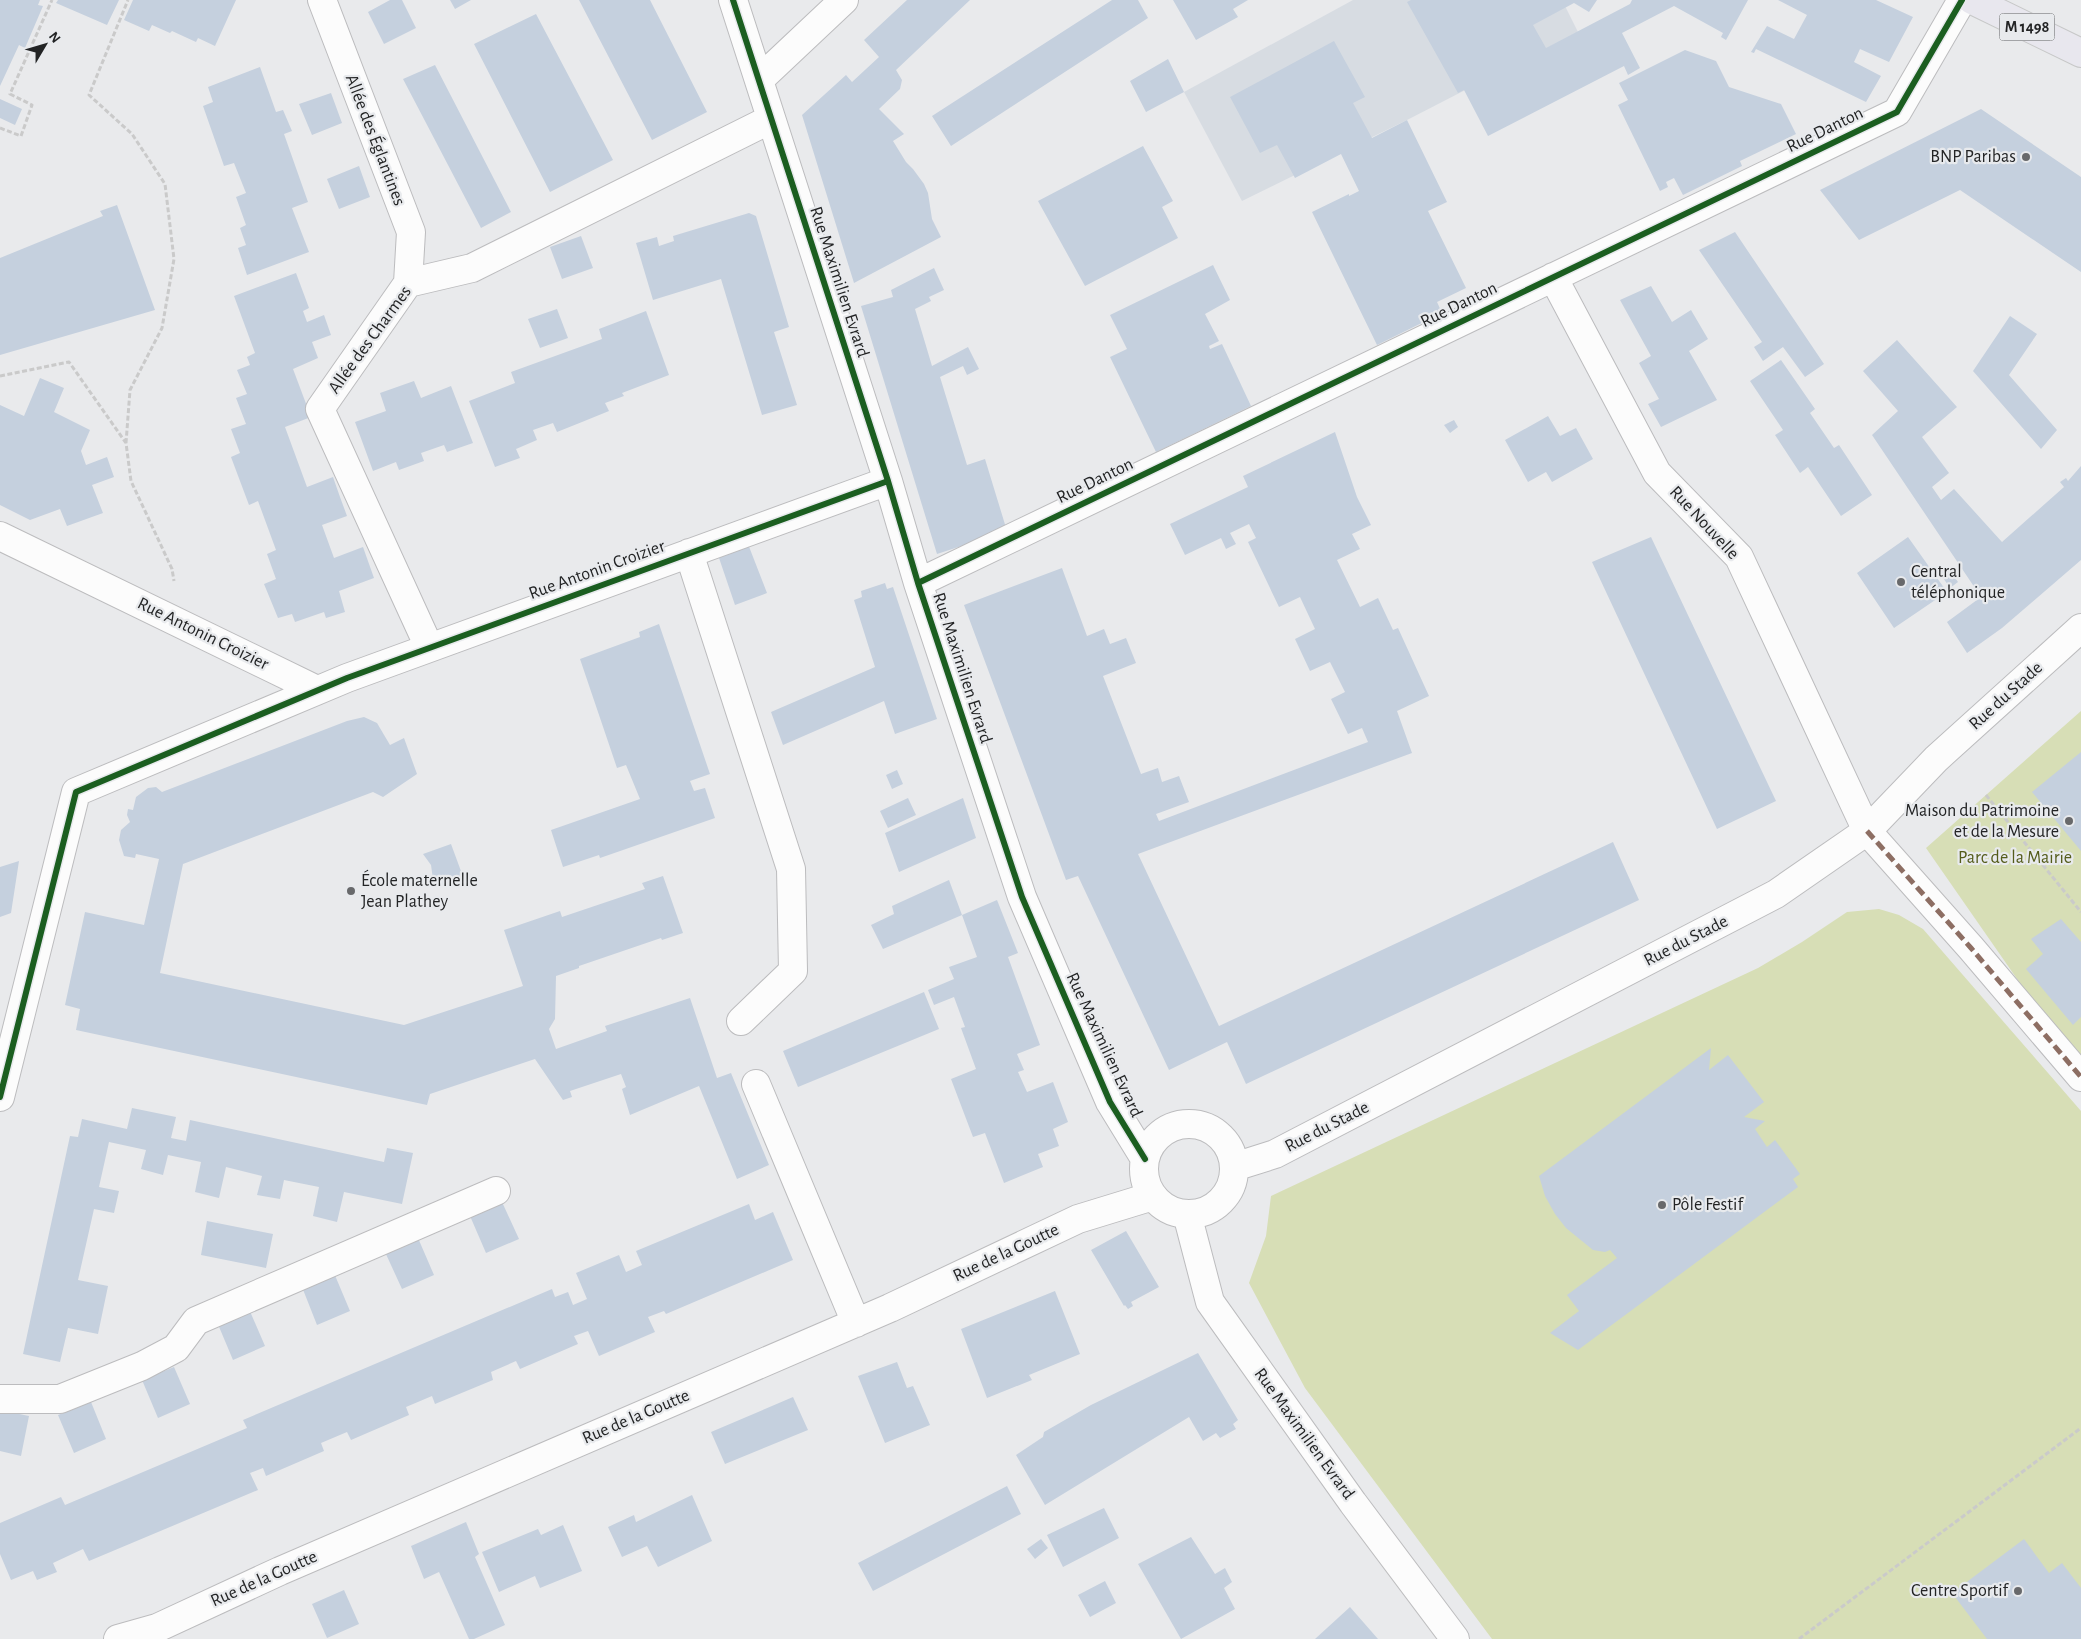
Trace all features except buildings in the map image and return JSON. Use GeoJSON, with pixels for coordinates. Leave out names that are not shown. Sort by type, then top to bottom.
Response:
{"type":"FeatureCollection","features":[{"type":"Feature","properties":{"kind":"main road","name":"M 1498"},"geometry":{"type":"LineString","coordinates":[[1972,0],[2081,53]]}},
{"type":"Feature","properties":{"kind":"street","name":"Allée des Églantines"},"geometry":{"type":"LineString","coordinates":[[322,0],[411,232],[408,283]]}},
{"type":"Feature","properties":{"kind":"street","name":"Rue Maximilien Evrard"},"geometry":{"type":"LineString","coordinates":[[733,0],[888,481],[918,583],[1022,897],[1110,1102],[1144,1159]]}},
{"type":"Feature","properties":{"kind":"street"},"geometry":{"type":"LineString","coordinates":[[759,80],[844,0]]}},
{"type":"Feature","properties":{"kind":"street","name":"Rue Danton"},"geometry":{"type":"LineString","coordinates":[[918,583],[1897,112],[1962,0]]}},
{"type":"Feature","properties":{"kind":"street","name":"Allée des Charmes"},"geometry":{"type":"LineString","coordinates":[[429,647],[320,409],[408,283],[472,268],[771,119]]}},
{"type":"Feature","properties":{"kind":"street","name":"Rue Nouvelle"},"geometry":{"type":"LineString","coordinates":[[1553,277],[1657,474],[1739,557],[1867,830],[2081,1078]]}},
{"type":"Feature","properties":{"kind":"street","name":"Rue Antonin Croizier"},"geometry":{"type":"LineString","coordinates":[[0,536],[317,690],[429,647],[888,481]]}},
{"type":"Feature","properties":{"kind":"street"},"geometry":{"type":"LineString","coordinates":[[688,553],[791,869],[793,971],[740,1021]]}},
{"type":"Feature","properties":{"kind":"street","name":"Rue du Stade"},"geometry":{"type":"LineString","coordinates":[[1234,1167],[1275,1154],[1776,894],[1867,830],[1936,759],[2081,628]]}},
{"type":"Feature","properties":{"kind":"street"},"geometry":{"type":"LineString","coordinates":[[0,1096],[76,792],[317,690]]}},
{"type":"Feature","properties":{"kind":"street"},"geometry":{"type":"LineString","coordinates":[[756,1084],[856,1323]]}},
{"type":"Feature","properties":{"kind":"street","name":"Rue Maximilien Evrard"},"geometry":{"type":"LineString","coordinates":[[1153,1196],[1147,1185],[1144,1159],[1150,1146],[1159,1134],[1171,1127],[1185,1124],[1200,1125],[1213,1130],[1223,1140],[1230,1153],[1234,1167]]}},
{"type":"Feature","properties":{"kind":"street"},"geometry":{"type":"LineString","coordinates":[[1153,1196],[1174,1212],[1187,1214],[1202,1212],[1215,1206],[1226,1195],[1232,1181],[1234,1167]]}},
{"type":"Feature","properties":{"kind":"street"},"geometry":{"type":"LineString","coordinates":[[0,1400],[60,1399],[142,1366],[176,1348],[196,1321],[496,1191]]}},
{"type":"Feature","properties":{"kind":"street","name":"Rue de la Goutte"},"geometry":{"type":"LineString","coordinates":[[118,1639],[156,1628],[280,1571],[856,1323],[1078,1219],[1153,1196]]}},
{"type":"Feature","properties":{"kind":"street","name":"Rue Maximilien Evrard"},"geometry":{"type":"LineString","coordinates":[[1187,1214],[1210,1302],[1353,1503],[1455,1639]]}},
{"type":"Feature","properties":{"kind":"path"},"geometry":{"type":"LineString","coordinates":[[0,128],[20,136],[32,105],[10,94],[52,0]]}},
{"type":"Feature","properties":{"kind":"path"},"geometry":{"type":"LineString","coordinates":[[128,0],[89,95],[132,134],[165,184],[174,259],[162,328],[130,390],[126,443],[131,481],[172,569],[183,625]]}},
{"type":"Feature","properties":{"kind":"path"},"geometry":{"type":"LineString","coordinates":[[0,376],[69,362],[126,443]]}},
{"type":"Feature","properties":{"kind":"path"},"geometry":{"type":"LineString","coordinates":[[1986,795],[2081,912]]}},
{"type":"Feature","properties":{"kind":"path"},"geometry":{"type":"LineString","coordinates":[[1799,1639],[2081,1428]]}},
{"type":"Feature","properties":{"kind":"shaded area"},"geometry":{"type":"Polygon","coordinates":[[[1353,0],[1562,0],[1578,32],[1409,119],[1242,201],[1184,92],[1353,0]]]}},
{"type":"Feature","properties":{"kind":"green space","name":"Parc de la Mairie"},"geometry":{"type":"Polygon","coordinates":[[[2081,711],[2081,1055],[2024,989],[1926,848],[2081,711]]]}},
{"type":"Feature","properties":{"kind":"green space"},"geometry":{"type":"Polygon","coordinates":[[[1879,909],[1899,915],[1923,929],[2081,1111],[2081,1639],[1492,1639],[1305,1388],[1249,1283],[1266,1236],[1271,1196],[1758,968],[1847,912],[1879,909]]]}},
{"type":"Feature","properties":{"kind":"marked path"},"geometry":{"type":"LineString","coordinates":[[1867,831],[1971,948],[2081,1077]]}},
{"type":"Feature","properties":{"kind":"cycle path"},"geometry":{"type":"LineString","coordinates":[[733,0],[888,481],[918,583],[1022,897],[1110,1102],[1145,1159]]}},
{"type":"Feature","properties":{"kind":"cycle path"},"geometry":{"type":"LineString","coordinates":[[918,583],[1897,112],[1962,0]]}},
{"type":"Feature","properties":{"kind":"cycle path"},"geometry":{"type":"LineString","coordinates":[[0,1097],[76,792],[347,678],[888,481]]}},
{"type":"Feature","properties":{"kind":"place","name":"BNP Paribas"},"geometry":{"type":"Point","coordinates":[2026,157]}},
{"type":"Feature","properties":{"kind":"place","name":"Central téléphonique"},"geometry":{"type":"Point","coordinates":[1901,582]}},
{"type":"Feature","properties":{"kind":"place","name":"Maison du Patrimoine et de la Mesure"},"geometry":{"type":"Point","coordinates":[2069,821]}},
{"type":"Feature","properties":{"kind":"place","name":"École maternelle Jean Plathey"},"geometry":{"type":"Point","coordinates":[351,891]}},
{"type":"Feature","properties":{"kind":"place","name":"Pôle Festif"},"geometry":{"type":"Point","coordinates":[1662,1205]}},
{"type":"Feature","properties":{"kind":"place","name":"Centre Sportif"},"geometry":{"type":"Point","coordinates":[2018,1591]}}]}
